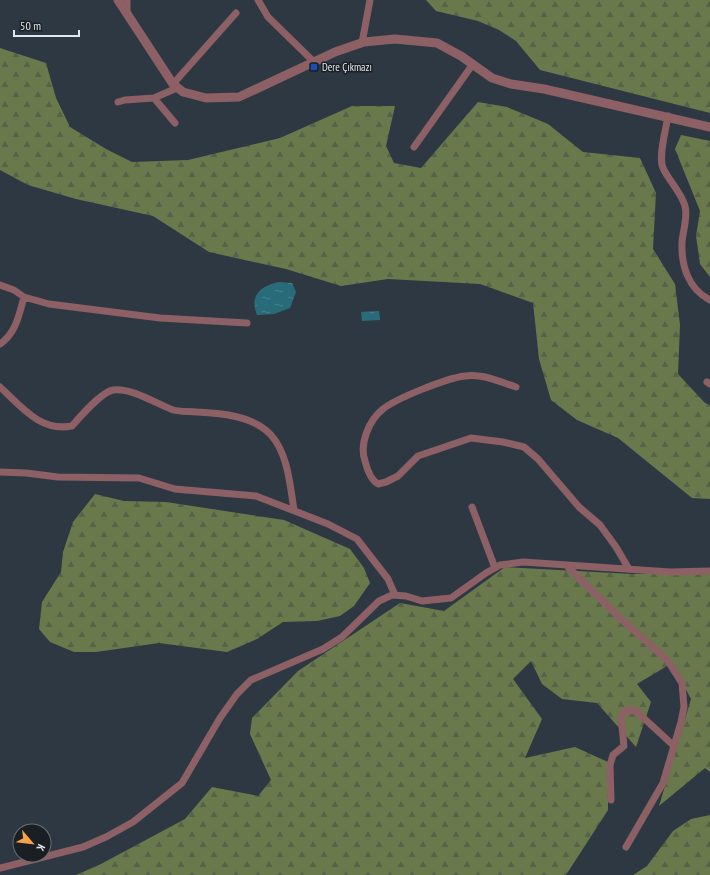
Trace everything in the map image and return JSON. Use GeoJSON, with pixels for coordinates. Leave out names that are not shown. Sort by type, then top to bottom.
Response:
{"type":"FeatureCollection","features":[{"type":"Feature","properties":{"kind":"street"},"geometry":{"type":"LineString","coordinates":[[118,0],[175,86],[183,92],[206,98],[239,97],[314,62],[362,42],[395,39],[437,43],[473,64],[492,78],[511,84],[544,89],[592,101],[668,116],[710,127]]}},
{"type":"Feature","properties":{"kind":"street"},"geometry":{"type":"LineString","coordinates":[[127,0],[127,13]]}},
{"type":"Feature","properties":{"kind":"street"},"geometry":{"type":"LineString","coordinates":[[258,0],[268,17],[314,62]]}},
{"type":"Feature","properties":{"kind":"street"},"geometry":{"type":"LineString","coordinates":[[362,42],[370,0]]}},
{"type":"Feature","properties":{"kind":"street"},"geometry":{"type":"LineString","coordinates":[[118,102],[125,100],[154,98],[175,86],[236,13]]}},
{"type":"Feature","properties":{"kind":"street"},"geometry":{"type":"LineString","coordinates":[[414,147],[473,64]]}},
{"type":"Feature","properties":{"kind":"street"},"geometry":{"type":"LineString","coordinates":[[154,98],[175,122]]}},
{"type":"Feature","properties":{"kind":"street"},"geometry":{"type":"LineString","coordinates":[[668,116],[662,167],[685,204],[686,214],[682,242],[684,268],[690,282],[710,300]]}},
{"type":"Feature","properties":{"kind":"street"},"geometry":{"type":"LineString","coordinates":[[0,285],[14,290],[24,297],[49,304],[160,318],[247,323]]}},
{"type":"Feature","properties":{"kind":"street"},"geometry":{"type":"LineString","coordinates":[[0,344],[8,338],[13,330],[24,297]]}},
{"type":"Feature","properties":{"kind":"street"},"geometry":{"type":"LineString","coordinates":[[516,387],[481,376],[465,376],[428,387],[382,409],[364,437],[362,448],[364,459],[373,481],[378,484],[386,482],[398,476],[418,456],[471,438],[503,442],[524,447],[538,459],[579,507],[600,525],[616,547],[629,569]]}},
{"type":"Feature","properties":{"kind":"street"},"geometry":{"type":"LineString","coordinates":[[0,387],[34,419],[54,427],[72,426],[92,405],[109,391],[115,390],[124,390],[175,410],[221,413],[236,416],[257,425],[272,436],[282,452],[288,472],[294,510]]}},
{"type":"Feature","properties":{"kind":"street"},"geometry":{"type":"LineString","coordinates":[[0,472],[26,473],[58,477],[139,478],[175,489],[256,496],[328,524],[357,539],[388,579],[396,595]]}},
{"type":"Feature","properties":{"kind":"street"},"geometry":{"type":"LineString","coordinates":[[472,507],[495,568]]}},
{"type":"Feature","properties":{"kind":"street"},"geometry":{"type":"LineString","coordinates":[[0,868],[83,847],[106,837],[133,822],[182,783],[220,718],[236,694],[251,680],[323,649],[342,637],[379,601],[392,595],[406,596],[422,601],[438,601],[451,598],[500,565],[523,562],[670,572],[710,571]]}},
{"type":"Feature","properties":{"kind":"street"},"geometry":{"type":"LineString","coordinates":[[567,566],[668,662],[682,683],[684,707],[663,783],[626,847]]}},
{"type":"Feature","properties":{"kind":"street"},"geometry":{"type":"LineString","coordinates":[[611,800],[610,765],[613,755],[624,746],[621,717],[625,711],[635,710],[674,746]]}},
{"type":"Feature","properties":{"kind":"green space"},"geometry":{"type":"Polygon","coordinates":[[[426,0],[710,0],[710,113],[540,70],[516,41],[499,30],[478,21],[436,11],[426,0]]]}},
{"type":"Feature","properties":{"kind":"green space"},"geometry":{"type":"Polygon","coordinates":[[[0,48],[46,63],[56,98],[70,127],[106,149],[132,162],[188,160],[280,138],[352,106],[395,106],[386,146],[394,163],[421,168],[478,102],[507,107],[548,124],[583,152],[640,158],[656,193],[653,249],[675,284],[680,325],[678,374],[705,403],[710,405],[710,499],[692,498],[618,438],[577,420],[551,400],[539,359],[533,303],[480,284],[388,279],[341,286],[286,269],[209,252],[153,216],[76,199],[28,185],[0,170],[0,48]]]}},
{"type":"Feature","properties":{"kind":"green space"},"geometry":{"type":"Polygon","coordinates":[[[681,135],[710,141],[710,277],[700,264],[696,236],[700,211],[675,149],[681,135]]]}},
{"type":"Feature","properties":{"kind":"green space"},"geometry":{"type":"Polygon","coordinates":[[[95,494],[124,501],[166,502],[284,520],[350,549],[364,568],[370,583],[354,606],[340,616],[317,621],[283,622],[257,639],[227,652],[159,643],[96,652],[74,652],[50,642],[39,629],[42,602],[61,572],[63,552],[73,522],[95,494]]]}},
{"type":"Feature","properties":{"kind":"green space"},"geometry":{"type":"Polygon","coordinates":[[[505,567],[632,574],[710,573],[710,772],[705,768],[659,806],[691,699],[672,663],[637,684],[651,702],[636,747],[597,703],[562,699],[542,684],[531,661],[513,679],[542,719],[525,758],[575,747],[608,762],[608,810],[566,875],[76,875],[101,864],[185,819],[212,787],[258,796],[271,780],[250,734],[252,718],[298,671],[400,603],[444,611],[505,567]]]}},
{"type":"Feature","properties":{"kind":"green space"},"geometry":{"type":"Polygon","coordinates":[[[710,815],[710,875],[633,875],[647,866],[673,831],[691,819],[710,815]]]}},
{"type":"Feature","properties":{"kind":"water"},"geometry":{"type":"Polygon","coordinates":[[[279,282],[292,283],[296,292],[290,308],[274,314],[257,315],[255,302],[258,292],[267,286],[279,282]]]}},
{"type":"Feature","properties":{"kind":"water"},"geometry":{"type":"Polygon","coordinates":[[[379,311],[380,320],[362,321],[361,312],[379,311]]]}},
{"type":"Feature","properties":{"kind":"place","name":"Dere Çıkmazı"},"geometry":{"type":"Point","coordinates":[314,67]}}]}
